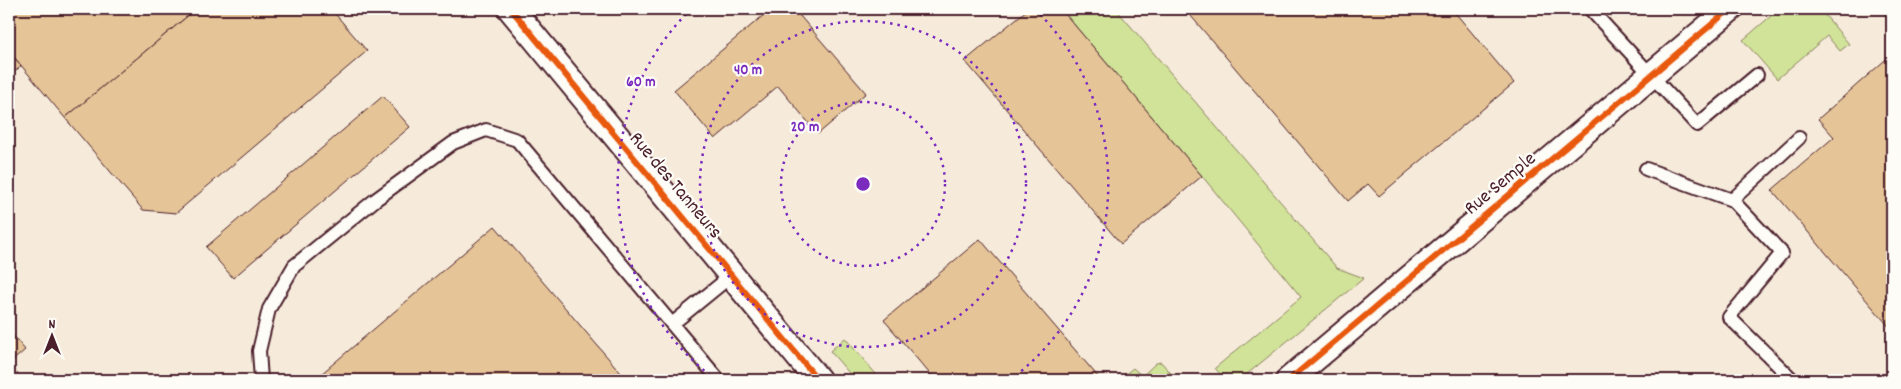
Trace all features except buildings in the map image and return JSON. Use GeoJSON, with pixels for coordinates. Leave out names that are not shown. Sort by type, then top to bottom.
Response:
{"type":"FeatureCollection","features":[{"type":"Feature","properties":{"kind":"street","name":"Rue des Tanneurs"},"geometry":{"type":"LineString","coordinates":[[511,9],[818,380]]}},
{"type":"Feature","properties":{"kind":"street","name":"Rue Semple"},"geometry":{"type":"LineString","coordinates":[[1289,380],[1730,9]]}},
{"type":"Feature","properties":{"kind":"lane"},"geometry":{"type":"LineString","coordinates":[[1590,9],[1697,125],[1757,75]]}},
{"type":"Feature","properties":{"kind":"lane"},"geometry":{"type":"LineString","coordinates":[[261,380],[259,351],[269,309],[294,266],[375,200],[453,143],[486,130],[517,140],[719,380]]}},
{"type":"Feature","properties":{"kind":"lane"},"geometry":{"type":"LineString","coordinates":[[1732,200],[1799,138]]}},
{"type":"Feature","properties":{"kind":"lane"},"geometry":{"type":"LineString","coordinates":[[1646,169],[1732,200],[1782,253],[1730,317],[1793,380]]}},
{"type":"Feature","properties":{"kind":"lane"},"geometry":{"type":"LineString","coordinates":[[672,324],[732,275]]}},
{"type":"Feature","properties":{"kind":"shaded area"},"geometry":{"type":"Polygon","coordinates":[[[9,9],[1892,9],[1892,380],[9,380],[9,9]]]}},
{"type":"Feature","properties":{"kind":"green space"},"geometry":{"type":"Polygon","coordinates":[[[1061,9],[1116,9],[1337,268],[1364,278],[1240,380],[1225,380],[1215,368],[1301,297],[1061,9]]]}},
{"type":"Feature","properties":{"kind":"green space"},"geometry":{"type":"Polygon","coordinates":[[[1779,9],[1820,9],[1849,44],[1840,51],[1827,36],[1777,79],[1743,40],[1779,9]]]}},
{"type":"Feature","properties":{"kind":"green space"},"geometry":{"type":"Polygon","coordinates":[[[845,338],[881,380],[855,380],[830,351],[845,338]]]}},
{"type":"Feature","properties":{"kind":"green space"},"geometry":{"type":"Polygon","coordinates":[[[1161,362],[1177,380],[1118,380],[1133,368],[1142,376],[1156,363],[1161,362]]]}},
{"type":"Feature","properties":{"kind":"cycle path"},"geometry":{"type":"LineString","coordinates":[[511,9],[818,380]]}},
{"type":"Feature","properties":{"kind":"cycle path"},"geometry":{"type":"LineString","coordinates":[[1289,380],[1730,9]]}}]}
